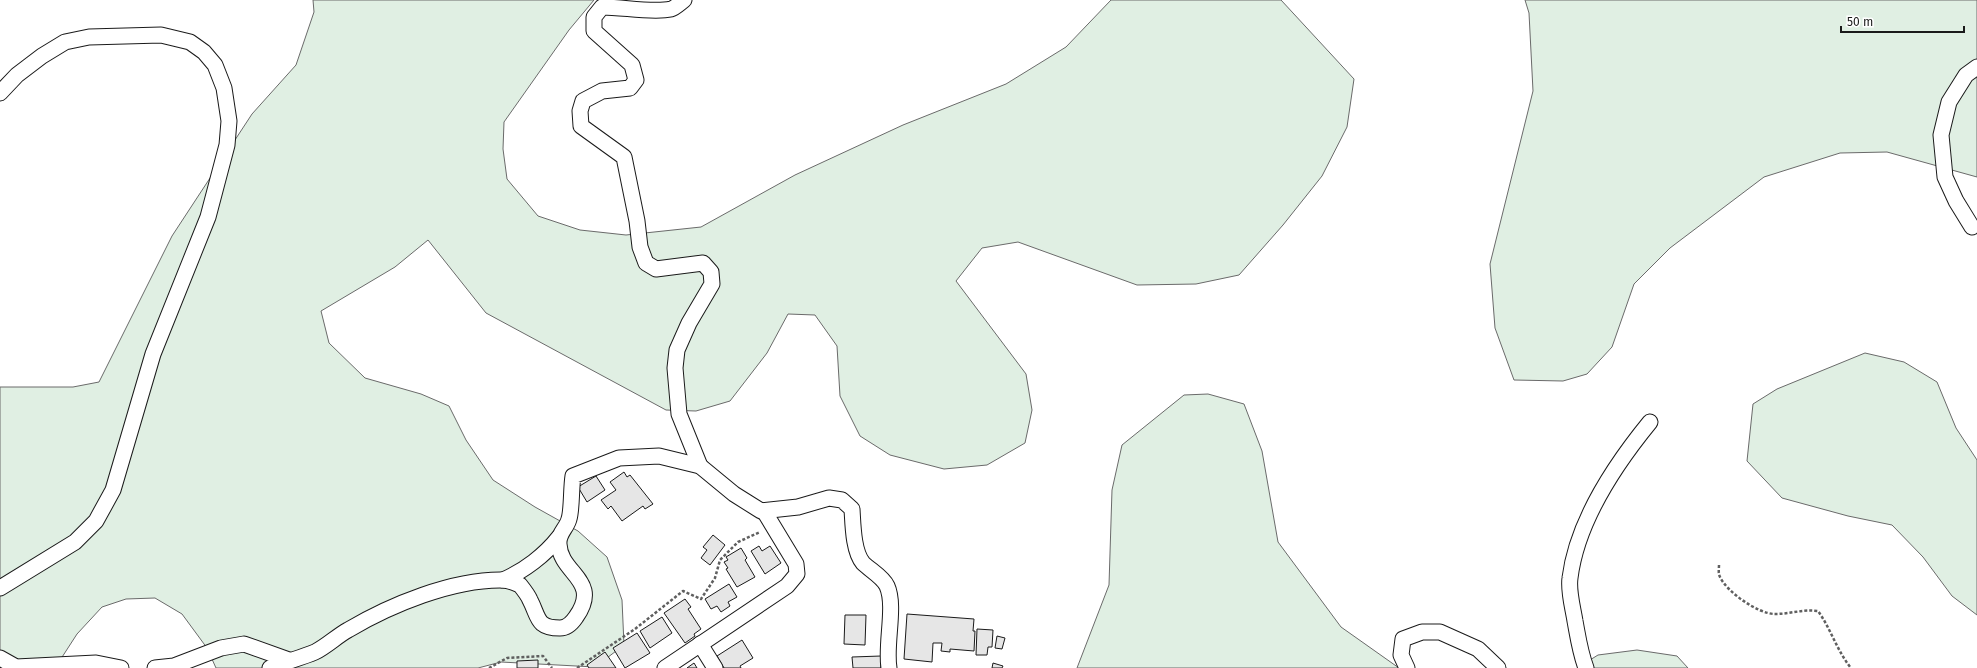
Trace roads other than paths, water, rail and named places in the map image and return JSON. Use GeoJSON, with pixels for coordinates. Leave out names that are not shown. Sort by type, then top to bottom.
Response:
{"type":"FeatureCollection","features":[{"type":"Feature","properties":{"kind":"street"},"geometry":{"type":"LineString","coordinates":[[684,0],[672,9],[650,10],[622,7],[602,7],[594,17],[594,31],[632,65],[636,80],[630,88],[602,91],[583,101],[580,111],[581,126],[624,157],[637,221],[640,247],[646,263],[656,269],[704,264],[711,272],[712,284],[688,323],[678,350],[675,368],[679,414],[700,466]]}},
{"type":"Feature","properties":{"kind":"street"},"geometry":{"type":"LineString","coordinates":[[0,93],[17,76],[42,56],[64,42],[89,38],[161,35],[190,42],[204,52],[215,65],[224,88],[229,121],[227,145],[208,217],[154,354],[113,490],[96,521],[75,542],[0,588]]}},
{"type":"Feature","properties":{"kind":"street"},"geometry":{"type":"LineString","coordinates":[[1972,227],[1956,201],[1945,177],[1941,135],[1949,102],[1966,75],[1977,67]]}},
{"type":"Feature","properties":{"kind":"street"},"geometry":{"type":"LineString","coordinates":[[1586,668],[1580,653],[1569,580],[1575,551],[1593,506],[1611,475],[1650,422]]}},
{"type":"Feature","properties":{"kind":"street"},"geometry":{"type":"LineString","coordinates":[[270,668],[288,660],[316,652],[347,630],[391,607],[427,594],[466,584],[504,580],[517,574],[549,550],[559,537],[569,519],[573,476],[619,458],[659,456],[700,466],[734,494],[761,512],[798,507],[829,498],[842,500],[852,510],[854,537],[862,562],[887,585],[890,599],[887,649],[888,668]]}},
{"type":"Feature","properties":{"kind":"street"},"geometry":{"type":"LineString","coordinates":[[665,668],[787,586],[797,574],[796,564],[764,511]]}},
{"type":"Feature","properties":{"kind":"street"},"geometry":{"type":"LineString","coordinates":[[504,580],[520,585],[530,600],[537,620],[546,627],[562,628],[572,624],[582,609],[585,590],[581,581],[567,565],[558,545],[559,537]]}},
{"type":"Feature","properties":{"kind":"street"},"geometry":{"type":"LineString","coordinates":[[1407,668],[1400,655],[1403,639],[1422,632],[1440,632],[1478,649],[1498,668]]}},
{"type":"Feature","properties":{"kind":"street"},"geometry":{"type":"LineString","coordinates":[[155,668],[174,666],[221,648],[244,644],[288,660]]}},
{"type":"Feature","properties":{"kind":"street"},"geometry":{"type":"LineString","coordinates":[[700,644],[715,668]]}},
{"type":"Feature","properties":{"kind":"street"},"geometry":{"type":"LineString","coordinates":[[0,658],[16,667],[96,663],[121,668]]}}]}
